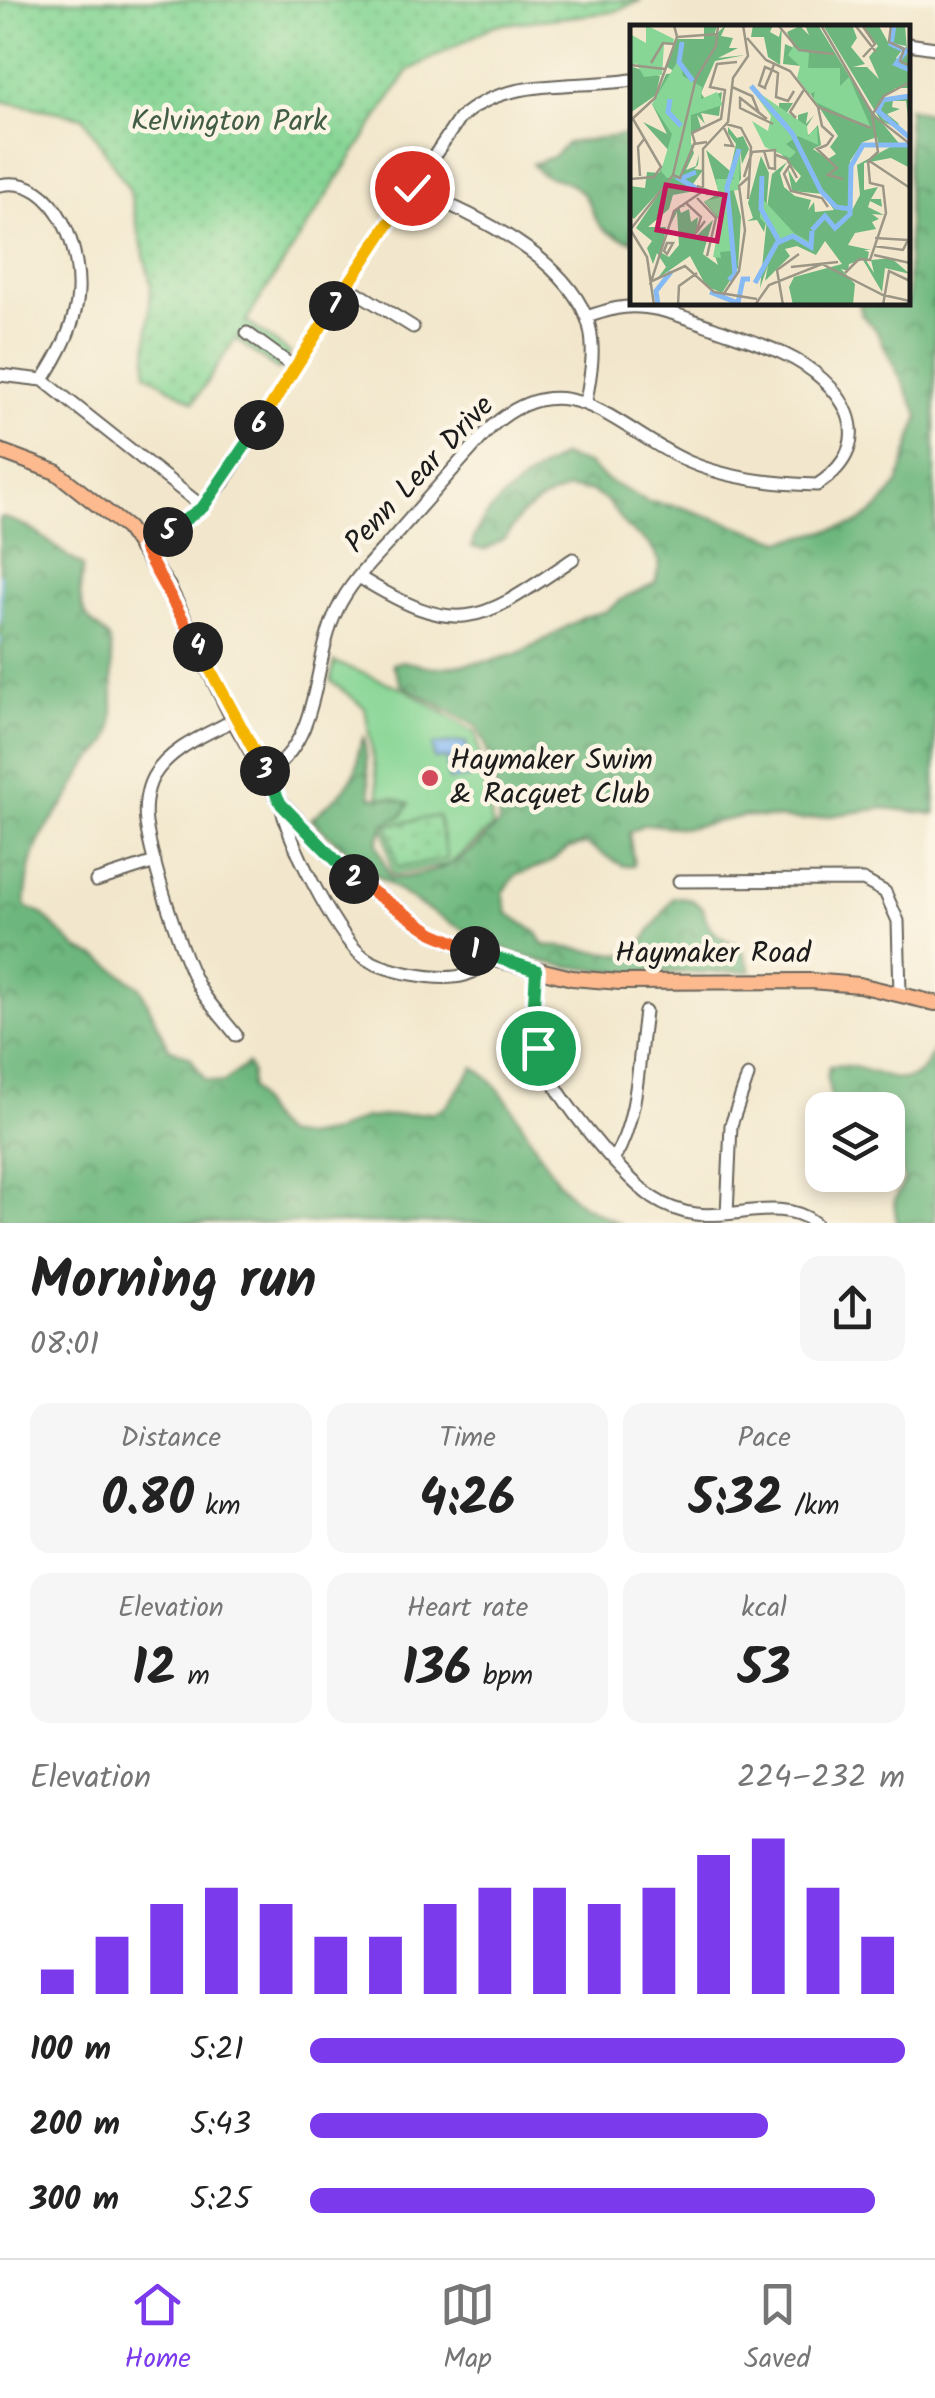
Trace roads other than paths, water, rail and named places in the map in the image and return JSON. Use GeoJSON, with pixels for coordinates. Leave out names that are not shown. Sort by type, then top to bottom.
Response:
{"type":"FeatureCollection","features":[{"type":"Feature","properties":{"kind":"main road","name":"Haymaker Road"},"geometry":{"type":"LineString","coordinates":[[0,451],[56,472],[128,528],[168,588],[281,804],[353,878],[433,933],[490,958],[572,978],[620,982],[811,981],[859,985],[935,1003]]}},
{"type":"Feature","properties":{"kind":"street"},"geometry":{"type":"LineString","coordinates":[[910,44],[935,48]]}},
{"type":"Feature","properties":{"kind":"street"},"geometry":{"type":"LineString","coordinates":[[144,549],[203,507],[223,482],[450,128],[472,106],[513,90],[630,80]]}},
{"type":"Feature","properties":{"kind":"street"},"geometry":{"type":"LineString","coordinates":[[0,185],[16,182],[42,193],[53,204],[77,265],[79,285],[73,322],[60,354],[43,380]]}},
{"type":"Feature","properties":{"kind":"street"},"geometry":{"type":"LineString","coordinates":[[412,188],[472,215],[551,266],[569,286],[586,317],[592,348],[586,401],[692,463],[762,481],[816,486],[842,465],[850,451],[850,418],[844,403],[822,380],[787,355],[664,311],[620,307],[586,317]]}},
{"type":"Feature","properties":{"kind":"street"},"geometry":{"type":"LineString","coordinates":[[347,286],[413,328]]}},
{"type":"Feature","properties":{"kind":"street"},"geometry":{"type":"LineString","coordinates":[[247,333],[295,368]]}},
{"type":"Feature","properties":{"kind":"street"},"geometry":{"type":"LineString","coordinates":[[0,375],[43,380],[203,507]]}},
{"type":"Feature","properties":{"kind":"street","name":"Penn Lear Drive"},"geometry":{"type":"LineString","coordinates":[[266,774],[280,765],[302,738],[323,645],[338,606],[359,576],[504,416],[535,401],[586,401]]}},
{"type":"Feature","properties":{"kind":"street"},"geometry":{"type":"LineString","coordinates":[[359,576],[428,614],[481,614],[509,602],[573,559]]}},
{"type":"Feature","properties":{"kind":"street"},"geometry":{"type":"LineString","coordinates":[[234,720],[164,761],[151,781],[146,822],[155,862],[201,991],[236,1035]]}},
{"type":"Feature","properties":{"kind":"street","name":"Haymaker Road"},"geometry":{"type":"LineString","coordinates":[[281,804],[283,822],[293,844],[340,928],[361,955],[396,970],[441,979],[477,971],[490,958]]}},
{"type":"Feature","properties":{"kind":"street"},"geometry":{"type":"LineString","coordinates":[[96,881],[155,862]]}},
{"type":"Feature","properties":{"kind":"street"},"geometry":{"type":"LineString","coordinates":[[679,881],[863,880],[885,892],[898,921],[900,993]]}},
{"type":"Feature","properties":{"kind":"street"},"geometry":{"type":"LineString","coordinates":[[536,970],[533,1019],[546,1071],[570,1110],[655,1199],[700,1215],[796,1212],[816,1223]]}},
{"type":"Feature","properties":{"kind":"street"},"geometry":{"type":"LineString","coordinates":[[614,1158],[626,1138],[630,1119],[644,1012]]}},
{"type":"Feature","properties":{"kind":"street"},"geometry":{"type":"LineString","coordinates":[[727,1214],[730,1125],[748,1076]]}},
{"type":"Feature","properties":{"kind":"water"},"geometry":{"type":"Polygon","coordinates":[[[466,742],[470,778],[449,780],[447,758],[434,759],[433,745],[466,742]]]}},
{"type":"Feature","properties":{"kind":"waterway"},"geometry":{"type":"LineString","coordinates":[[0,575],[0,622]]}},
{"type":"Feature","properties":{"kind":"waterway"},"geometry":{"type":"LineString","coordinates":[[0,638],[0,644]]}},
{"type":"Feature","properties":{"kind":"place","name":"Haymaker Swim & Racquet Club"},"geometry":{"type":"Point","coordinates":[430,778]}},
{"type":"Feature","properties":{"kind":"park label","name":"Kelvington Park"},"geometry":{"type":"Point","coordinates":[229,122]}}]}
